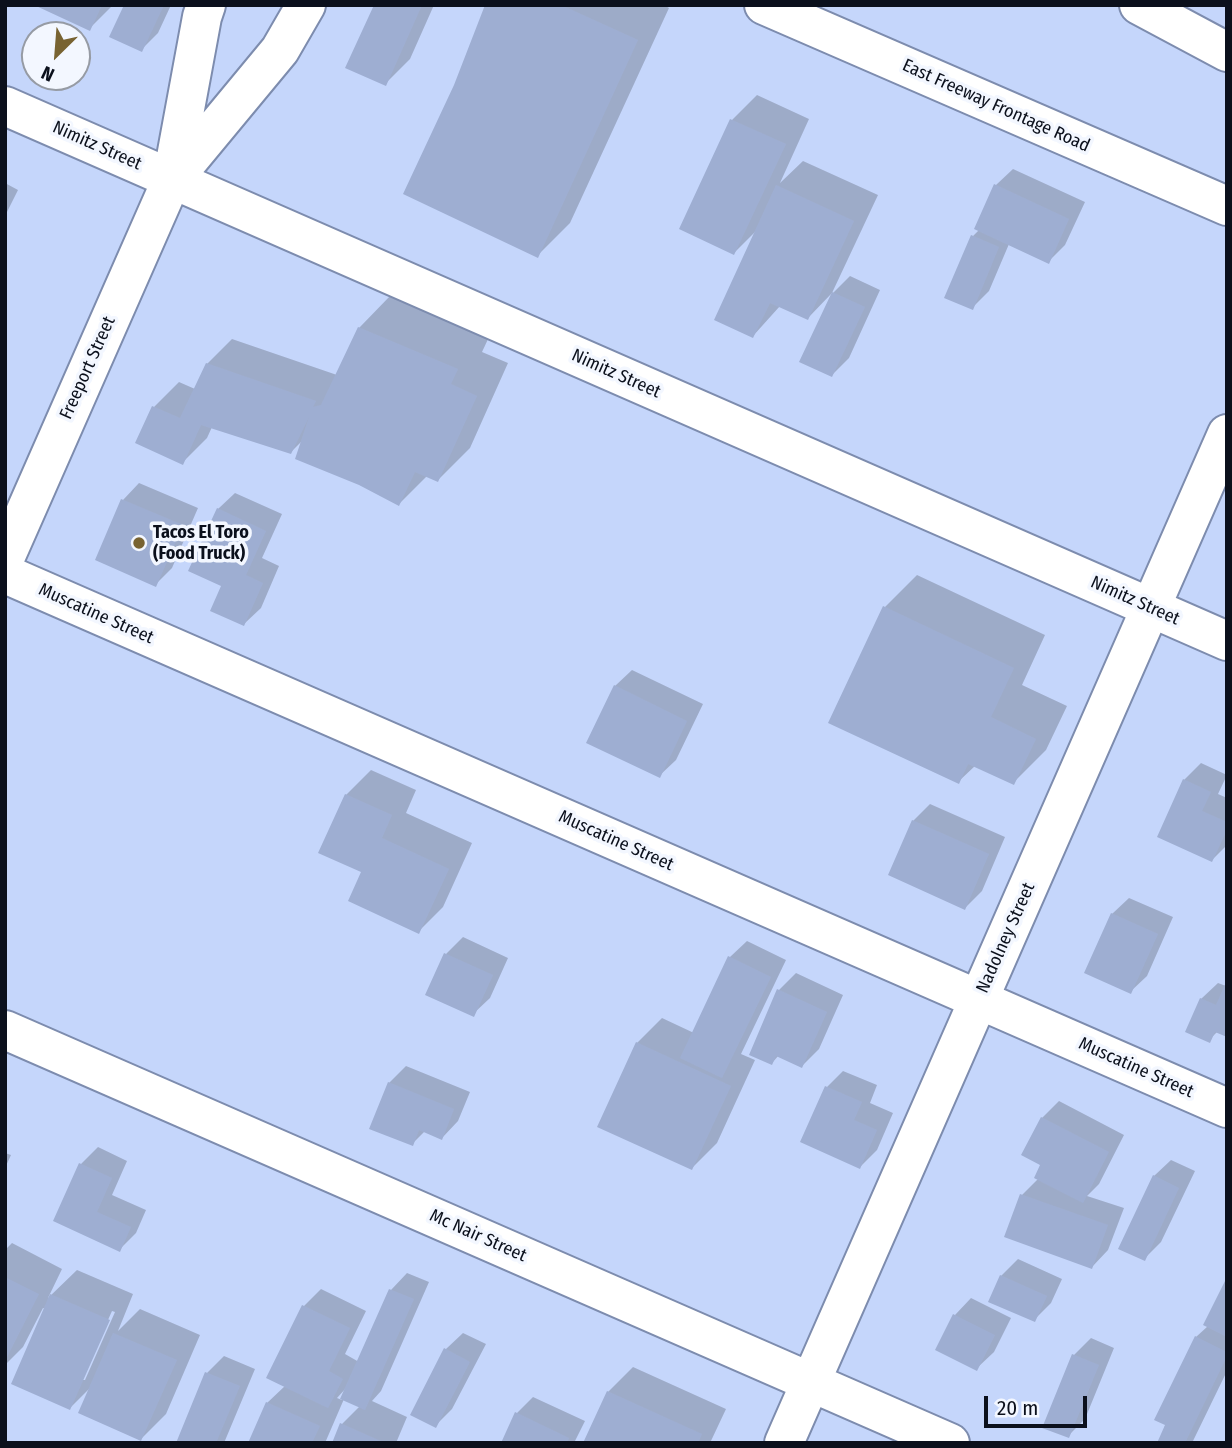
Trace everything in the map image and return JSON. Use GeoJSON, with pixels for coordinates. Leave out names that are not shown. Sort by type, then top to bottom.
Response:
{"type":"FeatureCollection","features":[{"type":"Feature","properties":{"kind":"main road","name":"Freeport Street"},"geometry":{"type":"LineString","coordinates":[[5,558],[172,179],[206,5]]}},
{"type":"Feature","properties":{"kind":"main road","name":"Freeport Street"},"geometry":{"type":"LineString","coordinates":[[172,179],[280,50],[306,5]]}},
{"type":"Feature","properties":{"kind":"main road","name":"East Freeway Frontage Road"},"geometry":{"type":"LineString","coordinates":[[764,5],[1227,206]]}},
{"type":"Feature","properties":{"kind":"main road"},"geometry":{"type":"LineString","coordinates":[[1139,5],[1227,52]]}},
{"type":"Feature","properties":{"kind":"main road"},"geometry":{"type":"LineString","coordinates":[[1160,5],[1227,34]]}},
{"type":"Feature","properties":{"kind":"main road","name":"Nimitz Street"},"geometry":{"type":"LineString","coordinates":[[5,106],[1227,641]]}},
{"type":"Feature","properties":{"kind":"main road","name":"Nadolney Street"},"geometry":{"type":"LineString","coordinates":[[784,1443],[1227,434]]}},
{"type":"Feature","properties":{"kind":"main road","name":"Muscatine Street"},"geometry":{"type":"LineString","coordinates":[[5,574],[1227,1108]]}},
{"type":"Feature","properties":{"kind":"main road","name":"Mc Nair Street"},"geometry":{"type":"LineString","coordinates":[[5,1030],[950,1443]]}},
{"type":"Feature","properties":{"kind":"building"},"geometry":{"type":"Polygon","coordinates":[[[34,5],[102,5],[91,29],[91,21],[68,21],[34,5]]]}},
{"type":"Feature","properties":{"kind":"building"},"geometry":{"type":"Polygon","coordinates":[[[124,5],[164,5],[142,52],[109,37],[124,5]]]}},
{"type":"Feature","properties":{"kind":"building"},"geometry":{"type":"Polygon","coordinates":[[[374,5],[422,5],[386,86],[345,68],[374,5]]]}},
{"type":"Feature","properties":{"kind":"building"},"geometry":{"type":"Polygon","coordinates":[[[485,5],[561,5],[638,40],[538,258],[403,194],[454,85],[485,5]]]}},
{"type":"Feature","properties":{"kind":"building"},"geometry":{"type":"Polygon","coordinates":[[[730,119],[786,144],[734,255],[679,229],[730,119]]]}},
{"type":"Feature","properties":{"kind":"building"},"geometry":{"type":"Polygon","coordinates":[[[994,184],[1069,219],[1049,264],[974,229],[994,184]]]}},
{"type":"Feature","properties":{"kind":"building"},"geometry":{"type":"Polygon","coordinates":[[[776,185],[854,221],[808,320],[770,303],[753,338],[714,320],[776,185]]]}},
{"type":"Feature","properties":{"kind":"building"},"geometry":{"type":"Polygon","coordinates":[[[971,235],[999,247],[973,310],[944,298],[971,235]]]}},
{"type":"Feature","properties":{"kind":"building"},"geometry":{"type":"Polygon","coordinates":[[[832,292],[865,307],[832,377],[799,362],[832,292]]]}},
{"type":"Feature","properties":{"kind":"building"},"geometry":{"type":"Polygon","coordinates":[[[358,327],[458,369],[451,384],[477,396],[438,482],[415,472],[399,506],[359,485],[295,459],[309,417],[291,454],[201,425],[183,465],[135,443],[152,406],[180,418],[206,363],[316,401],[313,407],[321,405],[358,327]]]}},
{"type":"Feature","properties":{"kind":"building","name":"Tacos El Toro (Food Truck)"},"geometry":{"type":"Polygon","coordinates":[[[121,499],[183,525],[156,587],[95,560],[121,499]]]}},
{"type":"Feature","properties":{"kind":"building"},"geometry":{"type":"Polygon","coordinates":[[[217,508],[266,531],[246,575],[263,583],[244,626],[210,611],[221,586],[188,571],[217,508]]]}},
{"type":"Feature","properties":{"kind":"building"},"geometry":{"type":"Polygon","coordinates":[[[883,606],[1014,668],[991,717],[1036,739],[1014,785],[968,764],[959,784],[828,723],[883,606]]]}},
{"type":"Feature","properties":{"kind":"building"},"geometry":{"type":"Polygon","coordinates":[[[614,685],[687,721],[660,778],[586,743],[614,685]]]}},
{"type":"Feature","properties":{"kind":"building"},"geometry":{"type":"Polygon","coordinates":[[[1183,779],[1211,792],[1202,811],[1227,822],[1227,830],[1212,862],[1157,837],[1183,779]]]}},
{"type":"Feature","properties":{"kind":"building"},"geometry":{"type":"Polygon","coordinates":[[[345,794],[392,815],[382,838],[449,869],[419,934],[348,901],[361,872],[318,853],[345,794]]]}},
{"type":"Feature","properties":{"kind":"building"},"geometry":{"type":"Polygon","coordinates":[[[912,820],[989,854],[965,910],[888,875],[912,820]]]}},
{"type":"Feature","properties":{"kind":"building"},"geometry":{"type":"Polygon","coordinates":[[[1111,913],[1158,934],[1131,994],[1084,973],[1111,913]]]}},
{"type":"Feature","properties":{"kind":"building"},"geometry":{"type":"Polygon","coordinates":[[[444,953],[493,975],[474,1017],[425,995],[444,953]]]}},
{"type":"Feature","properties":{"kind":"building"},"geometry":{"type":"Polygon","coordinates":[[[728,956],[771,977],[722,1078],[680,1058],[728,956]]]}},
{"type":"Feature","properties":{"kind":"building"},"geometry":{"type":"Polygon","coordinates":[[[1227,980],[1227,1037],[1215,1032],[1210,1043],[1185,1032],[1200,998],[1216,1005],[1227,980]]]}},
{"type":"Feature","properties":{"kind":"building"},"geometry":{"type":"Polygon","coordinates":[[[777,989],[827,1012],[802,1068],[776,1056],[772,1065],[749,1055],[777,989]]]}},
{"type":"Feature","properties":{"kind":"building"},"geometry":{"type":"Polygon","coordinates":[[[636,1042],[731,1086],[692,1170],[597,1127],[636,1042]]]}},
{"type":"Feature","properties":{"kind":"building"},"geometry":{"type":"Polygon","coordinates":[[[388,1082],[454,1109],[442,1140],[419,1130],[413,1146],[369,1129],[388,1082]]]}},
{"type":"Feature","properties":{"kind":"building"},"geometry":{"type":"Polygon","coordinates":[[[825,1086],[862,1102],[854,1120],[877,1130],[860,1169],[800,1142],[825,1086]]]}},
{"type":"Feature","properties":{"kind":"building"},"geometry":{"type":"Polygon","coordinates":[[[1041,1117],[1109,1152],[1083,1203],[1034,1178],[1040,1165],[1021,1155],[1041,1117]]]}},
{"type":"Feature","properties":{"kind":"building"},"geometry":{"type":"Polygon","coordinates":[[[79,1163],[112,1178],[97,1212],[131,1227],[120,1252],[53,1221],[79,1163]]]}},
{"type":"Feature","properties":{"kind":"building"},"geometry":{"type":"Polygon","coordinates":[[[1153,1175],[1179,1188],[1145,1261],[1118,1249],[1153,1175]]]}},
{"type":"Feature","properties":{"kind":"building"},"geometry":{"type":"Polygon","coordinates":[[[1020,1194],[1108,1225],[1092,1269],[1004,1237],[1020,1194]]]}},
{"type":"Feature","properties":{"kind":"building"},"geometry":{"type":"Polygon","coordinates":[[[1000,1275],[1047,1296],[1035,1322],[988,1302],[1000,1275]]]}},
{"type":"Feature","properties":{"kind":"building"},"geometry":{"type":"Polygon","coordinates":[[[5,1277],[39,1294],[5,1361],[5,1277]]]}},
{"type":"Feature","properties":{"kind":"building"},"geometry":{"type":"Polygon","coordinates":[[[1227,1277],[1227,1337],[1203,1325],[1227,1277]]]}},
{"type":"Feature","properties":{"kind":"building"},"geometry":{"type":"Polygon","coordinates":[[[389,1289],[414,1299],[365,1410],[340,1399],[389,1289]]]}},
{"type":"Feature","properties":{"kind":"building"},"geometry":{"type":"Polygon","coordinates":[[[50,1294],[110,1320],[70,1410],[11,1384],[50,1294]]]}},
{"type":"Feature","properties":{"kind":"building"},"geometry":{"type":"Polygon","coordinates":[[[302,1305],[350,1328],[329,1371],[343,1379],[328,1408],[266,1378],[302,1305]]]}},
{"type":"Feature","properties":{"kind":"building"},"geometry":{"type":"Polygon","coordinates":[[[953,1314],[995,1335],[977,1371],[935,1350],[953,1314]]]}},
{"type":"Feature","properties":{"kind":"building"},"geometry":{"type":"Polygon","coordinates":[[[113,1333],[177,1360],[141,1441],[78,1413],[113,1333]]]}},
{"type":"Feature","properties":{"kind":"building"},"geometry":{"type":"Polygon","coordinates":[[[1195,1336],[1227,1352],[1227,1356],[1185,1443],[1157,1443],[1165,1425],[1154,1420],[1195,1336]]]}},
{"type":"Feature","properties":{"kind":"building"},"geometry":{"type":"Polygon","coordinates":[[[444,1348],[470,1362],[436,1428],[410,1415],[444,1348]]]}},
{"type":"Feature","properties":{"kind":"building"},"geometry":{"type":"Polygon","coordinates":[[[1072,1354],[1099,1365],[1069,1438],[1042,1428],[1072,1354]]]}},
{"type":"Feature","properties":{"kind":"building"},"geometry":{"type":"Polygon","coordinates":[[[205,1372],[240,1386],[216,1443],[176,1443],[205,1372]]]}},
{"type":"Feature","properties":{"kind":"building"},"geometry":{"type":"Polygon","coordinates":[[[607,1391],[702,1434],[698,1443],[583,1443],[607,1391]]]}},
{"type":"Feature","properties":{"kind":"building"},"geometry":{"type":"Polygon","coordinates":[[[266,1402],[320,1426],[312,1443],[248,1443],[266,1402]]]}},
{"type":"Feature","properties":{"kind":"building"},"geometry":{"type":"Polygon","coordinates":[[[515,1412],[569,1438],[567,1443],[501,1443],[515,1412]]]}},
{"type":"Feature","properties":{"kind":"building"},"geometry":{"type":"Polygon","coordinates":[[[340,1423],[385,1443],[332,1443],[340,1423]]]}},
{"type":"Feature","properties":{"kind":"place","name":"Tacos El Toro (Food Truck)"},"geometry":{"type":"Point","coordinates":[139,543]}}]}
